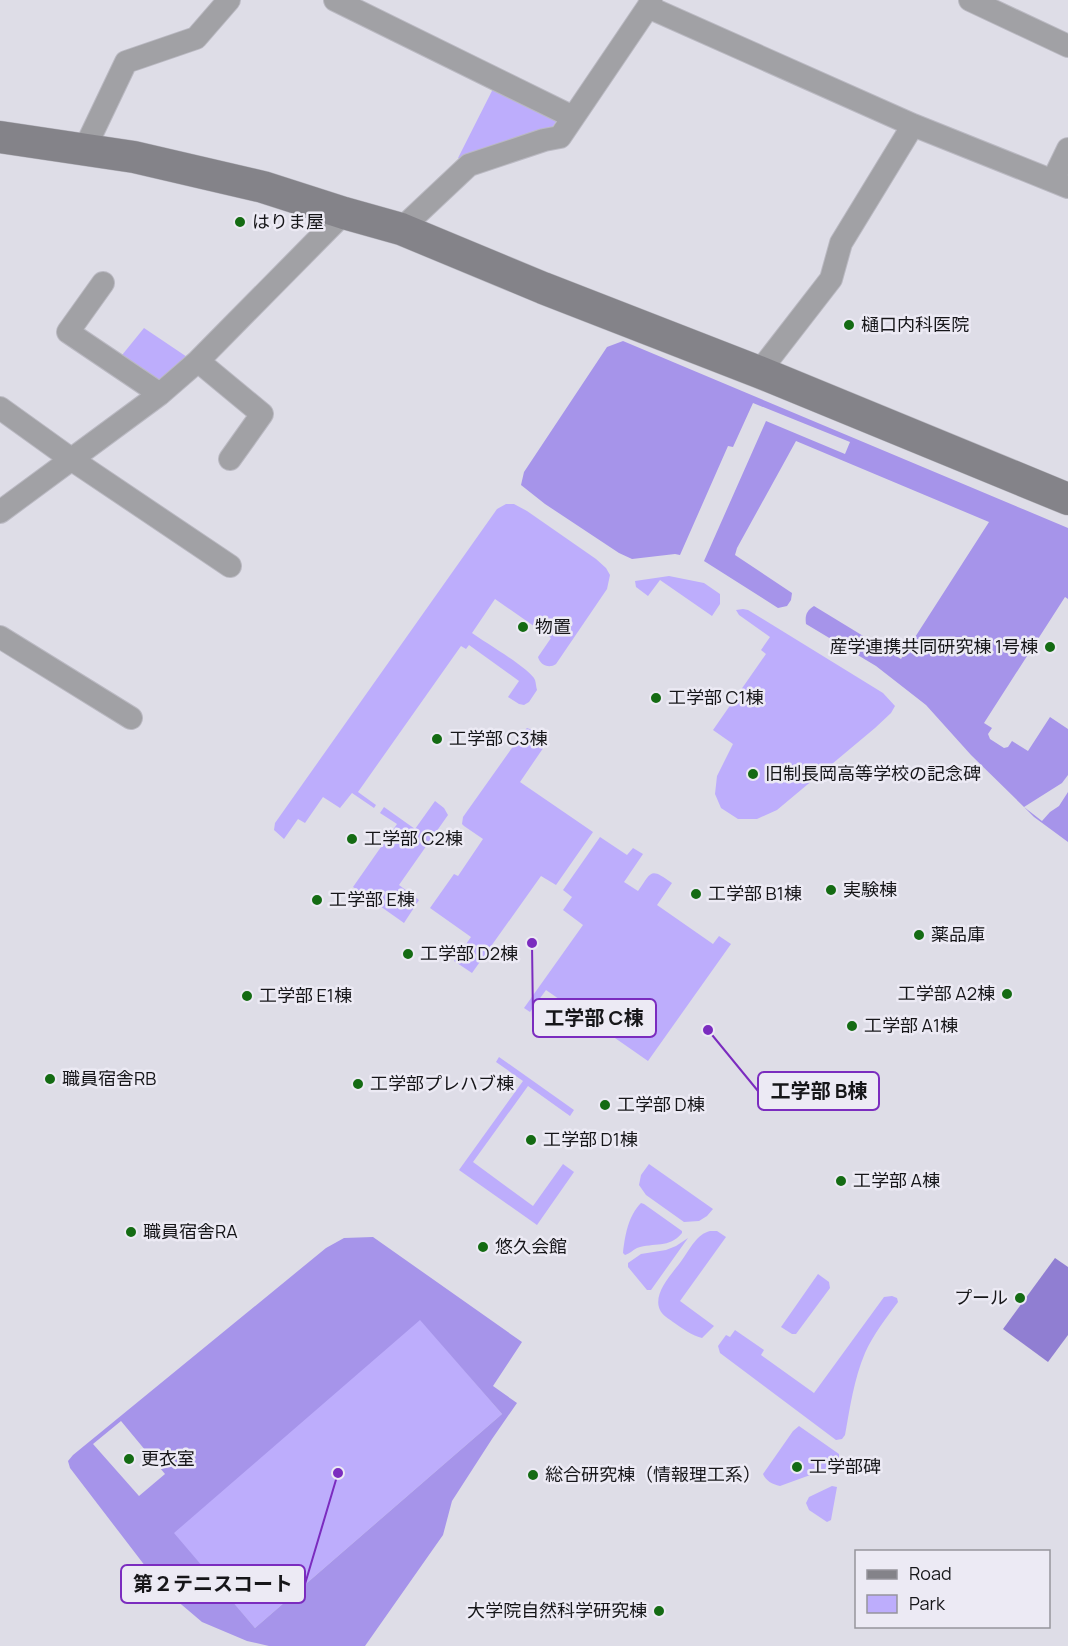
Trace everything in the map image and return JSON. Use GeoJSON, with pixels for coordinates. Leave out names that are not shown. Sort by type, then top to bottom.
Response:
{"type":"FeatureCollection","features":[{"type":"Feature","properties":{"kind":"street"},"geometry":{"type":"LineString","coordinates":[[84,150],[126,62],[196,38],[230,0]]}},
{"type":"Feature","properties":{"kind":"street"},"geometry":{"type":"LineString","coordinates":[[335,0],[573,117]]}},
{"type":"Feature","properties":{"kind":"street"},"geometry":{"type":"LineString","coordinates":[[970,0],[1068,46]]}},
{"type":"Feature","properties":{"kind":"street"},"geometry":{"type":"LineString","coordinates":[[401,229],[469,165],[544,140],[560,137],[649,3],[913,124],[1060,183],[1068,148]]}},
{"type":"Feature","properties":{"kind":"street"},"geometry":{"type":"LineString","coordinates":[[759,372],[831,279],[841,243],[913,124]]}},
{"type":"Feature","properties":{"kind":"street"},"geometry":{"type":"LineString","coordinates":[[0,137],[134,157],[263,187],[401,229],[1068,499]]}},
{"type":"Feature","properties":{"kind":"street"},"geometry":{"type":"LineString","coordinates":[[0,512],[160,393],[198,361],[344,213]]}},
{"type":"Feature","properties":{"kind":"street"},"geometry":{"type":"LineString","coordinates":[[103,283],[68,332],[160,393]]}},
{"type":"Feature","properties":{"kind":"street"},"geometry":{"type":"LineString","coordinates":[[198,361],[262,414],[231,459]]}},
{"type":"Feature","properties":{"kind":"street"},"geometry":{"type":"LineString","coordinates":[[0,408],[70,459],[230,566]]}},
{"type":"Feature","properties":{"kind":"street"},"geometry":{"type":"LineString","coordinates":[[0,637],[131,718]]}},
{"type":"Feature","properties":{"kind":"green space"},"geometry":{"type":"Polygon","coordinates":[[[498,79],[561,114],[544,140],[472,164],[458,158],[498,79]]]}},
{"type":"Feature","properties":{"kind":"green space"},"geometry":{"type":"Polygon","coordinates":[[[144,328],[193,361],[160,389],[118,360],[144,328]]]}},
{"type":"Feature","properties":{"kind":"green space"},"geometry":{"type":"Polygon","coordinates":[[[506,504],[514,504],[527,511],[596,559],[610,575],[607,589],[556,664],[551,666],[543,664],[538,657],[551,638],[495,599],[472,633],[532,675],[537,690],[529,702],[524,705],[519,704],[508,697],[519,681],[469,645],[466,649],[461,646],[358,792],[376,805],[374,808],[352,793],[340,808],[323,797],[305,823],[298,819],[284,839],[274,830],[275,823],[497,509],[506,504]]]}},
{"type":"Feature","properties":{"kind":"green space"},"geometry":{"type":"Polygon","coordinates":[[[669,576],[704,583],[720,594],[720,604],[712,616],[660,580],[648,596],[636,587],[635,581],[669,576]]]}},
{"type":"Feature","properties":{"kind":"green space"},"geometry":{"type":"Polygon","coordinates":[[[743,609],[883,693],[895,706],[875,728],[777,810],[757,819],[738,819],[721,808],[715,794],[717,776],[733,744],[713,730],[766,654],[761,650],[770,637],[739,615],[736,610],[743,609]]]}},
{"type":"Feature","properties":{"kind":"green space"},"geometry":{"type":"Polygon","coordinates":[[[527,728],[548,741],[520,782],[593,832],[556,885],[541,876],[472,973],[454,961],[471,937],[430,908],[454,874],[458,876],[483,839],[462,824],[463,817],[527,728]]]}},
{"type":"Feature","properties":{"kind":"green space"},"geometry":{"type":"Polygon","coordinates":[[[435,801],[444,808],[448,815],[399,885],[419,900],[404,923],[353,887],[397,824],[380,813],[384,807],[415,829],[435,801]]]}},
{"type":"Feature","properties":{"kind":"green space"},"geometry":{"type":"Polygon","coordinates":[[[600,837],[627,855],[633,848],[643,854],[624,882],[638,891],[649,875],[655,873],[659,875],[672,883],[657,905],[713,944],[719,936],[731,944],[648,1061],[546,990],[530,1012],[524,1008],[583,925],[563,910],[572,897],[563,890],[600,837]]]}},
{"type":"Feature","properties":{"kind":"green space"},"geometry":{"type":"Polygon","coordinates":[[[499,1057],[574,1110],[570,1116],[528,1086],[473,1162],[533,1206],[563,1164],[574,1172],[537,1225],[459,1170],[523,1081],[496,1062],[499,1057]]]}},
{"type":"Feature","properties":{"kind":"green space"},"geometry":{"type":"Polygon","coordinates":[[[649,1164],[713,1209],[699,1221],[684,1222],[646,1195],[639,1185],[641,1175],[649,1164]]]}},
{"type":"Feature","properties":{"kind":"green space"},"geometry":{"type":"Polygon","coordinates":[[[641,1203],[682,1233],[667,1243],[643,1246],[625,1255],[623,1253],[628,1226],[641,1203]]]}},
{"type":"Feature","properties":{"kind":"green space"},"geometry":{"type":"Polygon","coordinates":[[[710,1231],[717,1231],[726,1237],[680,1301],[714,1326],[702,1338],[687,1332],[666,1317],[658,1304],[661,1290],[669,1277],[698,1239],[710,1231]]]}},
{"type":"Feature","properties":{"kind":"green space"},"geometry":{"type":"Polygon","coordinates":[[[688,1238],[651,1290],[647,1290],[628,1267],[628,1263],[641,1254],[666,1250],[688,1238]]]}},
{"type":"Feature","properties":{"kind":"green space"},"geometry":{"type":"Polygon","coordinates":[[[818,1274],[829,1282],[830,1288],[796,1334],[792,1334],[781,1327],[818,1274]]]}},
{"type":"Feature","properties":{"kind":"green space"},"geometry":{"type":"Polygon","coordinates":[[[884,1297],[897,1298],[898,1302],[865,1353],[855,1383],[845,1435],[842,1439],[836,1440],[720,1353],[718,1346],[726,1335],[730,1337],[735,1330],[764,1350],[761,1355],[814,1393],[884,1297]]]}},
{"type":"Feature","properties":{"kind":"green space"},"geometry":{"type":"Polygon","coordinates":[[[420,1319],[502,1414],[255,1628],[173,1533],[420,1319]]]}},
{"type":"Feature","properties":{"kind":"green space"},"geometry":{"type":"Polygon","coordinates":[[[799,1426],[839,1454],[839,1462],[835,1466],[780,1486],[772,1483],[763,1474],[799,1426]]]}},
{"type":"Feature","properties":{"kind":"green space"},"geometry":{"type":"Polygon","coordinates":[[[832,1486],[837,1487],[831,1520],[827,1522],[809,1510],[806,1503],[809,1497],[832,1486]]]}},
{"type":"Feature","properties":{"kind":"shaded area"},"geometry":{"type":"Polygon","coordinates":[[[623,341],[1068,528],[1068,599],[1065,597],[984,723],[992,728],[988,734],[990,739],[1004,748],[1008,747],[1012,741],[1028,751],[1050,717],[1068,729],[1068,775],[1062,783],[1024,807],[971,755],[926,705],[876,666],[806,624],[807,614],[814,606],[901,659],[989,522],[796,441],[735,555],[792,593],[787,606],[778,608],[704,561],[766,421],[845,454],[850,442],[753,403],[733,447],[728,446],[680,555],[632,559],[619,553],[545,504],[521,485],[524,472],[607,347],[623,341]]]}},
{"type":"Feature","properties":{"kind":"shaded area"},"geometry":{"type":"Polygon","coordinates":[[[1068,792],[1068,842],[1034,817],[1024,807],[1042,821],[1059,806],[1068,792]]]}},
{"type":"Feature","properties":{"kind":"shaded area"},"geometry":{"type":"Polygon","coordinates":[[[373,1237],[522,1342],[493,1386],[517,1403],[452,1501],[443,1535],[365,1646],[269,1646],[247,1641],[202,1622],[162,1588],[70,1468],[68,1461],[326,1248],[344,1238],[373,1237]],[[420,1320],[174,1533],[255,1628],[502,1414],[420,1320]],[[121,1421],[93,1444],[139,1496],[165,1474],[121,1421]]]}},
{"type":"Feature","properties":{"kind":"shaded area"},"geometry":{"type":"Polygon","coordinates":[[[1055,1258],[1068,1267],[1068,1335],[1048,1362],[1003,1329],[1055,1258]]]}},
{"type":"Feature","properties":{"kind":"place","name":"はりま屋"},"geometry":{"type":"Point","coordinates":[240,222]}},
{"type":"Feature","properties":{"kind":"place","name":"樋口内科医院"},"geometry":{"type":"Point","coordinates":[849,325]}},
{"type":"Feature","properties":{"kind":"place","name":"物置"},"geometry":{"type":"Point","coordinates":[523,627]}},
{"type":"Feature","properties":{"kind":"place","name":"産学連携共同研究棟 1号棟"},"geometry":{"type":"Point","coordinates":[1050,647]}},
{"type":"Feature","properties":{"kind":"place","name":"工学部 C1棟"},"geometry":{"type":"Point","coordinates":[656,698]}},
{"type":"Feature","properties":{"kind":"place","name":"工学部 C3棟"},"geometry":{"type":"Point","coordinates":[437,739]}},
{"type":"Feature","properties":{"kind":"place","name":"旧制長岡高等学校の記念碑"},"geometry":{"type":"Point","coordinates":[753,774]}},
{"type":"Feature","properties":{"kind":"place","name":"工学部 C2棟"},"geometry":{"type":"Point","coordinates":[352,839]}},
{"type":"Feature","properties":{"kind":"place","name":"実験棟"},"geometry":{"type":"Point","coordinates":[831,890]}},
{"type":"Feature","properties":{"kind":"place","name":"工学部 B1棟"},"geometry":{"type":"Point","coordinates":[696,894]}},
{"type":"Feature","properties":{"kind":"place","name":"工学部 E棟"},"geometry":{"type":"Point","coordinates":[317,900]}},
{"type":"Feature","properties":{"kind":"place","name":"薬品庫"},"geometry":{"type":"Point","coordinates":[919,935]}},
{"type":"Feature","properties":{"kind":"place","name":"工学部 C棟"},"geometry":{"type":"Point","coordinates":[532,943]}},
{"type":"Feature","properties":{"kind":"place","name":"工学部 D2棟"},"geometry":{"type":"Point","coordinates":[408,954]}},
{"type":"Feature","properties":{"kind":"place","name":"工学部 A2棟"},"geometry":{"type":"Point","coordinates":[1007,994]}},
{"type":"Feature","properties":{"kind":"place","name":"工学部 E1棟"},"geometry":{"type":"Point","coordinates":[247,996]}},
{"type":"Feature","properties":{"kind":"place","name":"工学部 A1棟"},"geometry":{"type":"Point","coordinates":[852,1026]}},
{"type":"Feature","properties":{"kind":"place","name":"工学部 B棟"},"geometry":{"type":"Point","coordinates":[708,1030]}},
{"type":"Feature","properties":{"kind":"place","name":"職員宿舎RB"},"geometry":{"type":"Point","coordinates":[50,1079]}},
{"type":"Feature","properties":{"kind":"place","name":"工学部プレハブ棟"},"geometry":{"type":"Point","coordinates":[358,1084]}},
{"type":"Feature","properties":{"kind":"place","name":"工学部 D棟"},"geometry":{"type":"Point","coordinates":[605,1105]}},
{"type":"Feature","properties":{"kind":"place","name":"工学部 D1棟"},"geometry":{"type":"Point","coordinates":[531,1140]}},
{"type":"Feature","properties":{"kind":"place","name":"工学部 A棟"},"geometry":{"type":"Point","coordinates":[841,1181]}},
{"type":"Feature","properties":{"kind":"place","name":"職員宿舎RA"},"geometry":{"type":"Point","coordinates":[131,1232]}},
{"type":"Feature","properties":{"kind":"place","name":"悠久会館"},"geometry":{"type":"Point","coordinates":[483,1247]}},
{"type":"Feature","properties":{"kind":"place","name":"プール"},"geometry":{"type":"Point","coordinates":[1020,1298]}},
{"type":"Feature","properties":{"kind":"place","name":"更衣室"},"geometry":{"type":"Point","coordinates":[129,1459]}},
{"type":"Feature","properties":{"kind":"place","name":"工学部碑"},"geometry":{"type":"Point","coordinates":[797,1467]}},
{"type":"Feature","properties":{"kind":"place","name":"第２テニスコート"},"geometry":{"type":"Point","coordinates":[338,1473]}},
{"type":"Feature","properties":{"kind":"place","name":"総合研究棟（情報理工系）"},"geometry":{"type":"Point","coordinates":[533,1475]}},
{"type":"Feature","properties":{"kind":"place","name":"大学院自然科学研究棟"},"geometry":{"type":"Point","coordinates":[659,1611]}}]}
